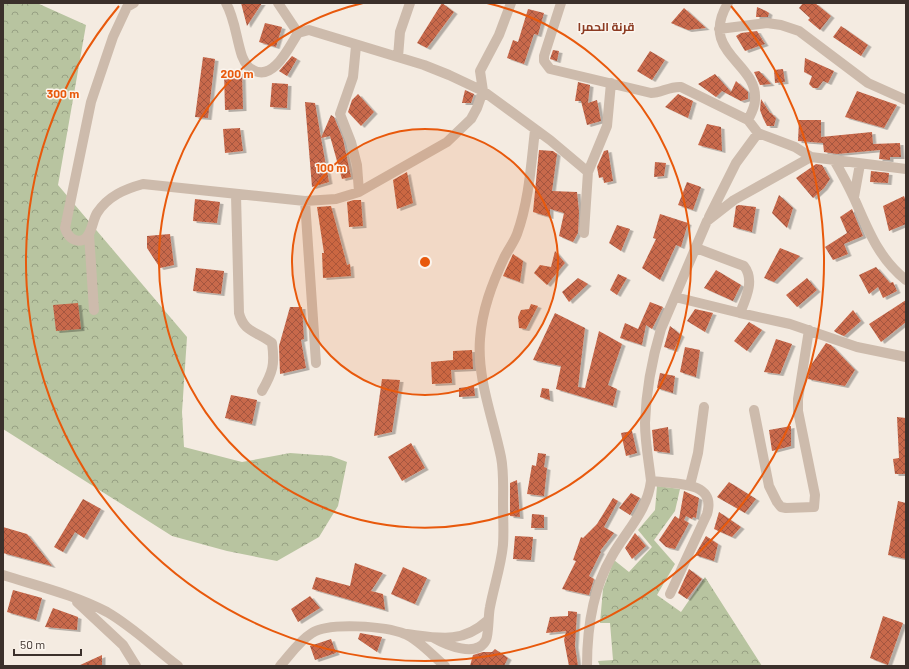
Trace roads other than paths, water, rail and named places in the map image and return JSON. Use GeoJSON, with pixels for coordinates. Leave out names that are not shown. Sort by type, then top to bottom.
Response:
{"type":"FeatureCollection","features":[{"type":"Feature","properties":{"kind":"street"},"geometry":{"type":"LineString","coordinates":[[226,3],[234,24],[242,58],[251,70],[258,73],[265,73],[271,70],[288,50],[298,33],[308,30],[356,46],[398,57],[449,75],[482,92],[550,140],[588,172]]}},
{"type":"Feature","properties":{"kind":"street"},"geometry":{"type":"LineString","coordinates":[[278,3],[298,33]]}},
{"type":"Feature","properties":{"kind":"street"},"geometry":{"type":"LineString","coordinates":[[398,57],[400,32],[410,3]]}},
{"type":"Feature","properties":{"kind":"street"},"geometry":{"type":"LineString","coordinates":[[94,310],[89,234],[97,212],[109,200],[122,191],[136,186],[156,184],[236,195],[305,200],[336,199],[359,192],[447,142],[471,119],[477,108],[482,92],[480,71],[499,35],[512,3]]}},
{"type":"Feature","properties":{"kind":"street"},"geometry":{"type":"LineString","coordinates":[[561,3],[544,56],[546,65],[554,71],[651,93],[681,87],[748,120],[758,133],[795,147],[811,157],[906,169]]}},
{"type":"Feature","properties":{"kind":"street"},"geometry":{"type":"LineString","coordinates":[[728,3],[723,12],[719,29],[722,42],[749,79],[754,91],[755,99],[748,120]]}},
{"type":"Feature","properties":{"kind":"street"},"geometry":{"type":"LineString","coordinates":[[89,234],[83,240],[74,240],[67,236],[65,228],[91,102],[127,4]]}},
{"type":"Feature","properties":{"kind":"street"},"geometry":{"type":"LineString","coordinates":[[719,29],[767,23],[781,25],[799,31],[868,83],[906,100]]}},
{"type":"Feature","properties":{"kind":"street"},"geometry":{"type":"LineString","coordinates":[[356,46],[353,77],[340,114],[351,142],[357,165],[359,192]]}},
{"type":"Feature","properties":{"kind":"street"},"geometry":{"type":"LineString","coordinates":[[584,233],[588,172],[607,126],[611,83]]}},
{"type":"Feature","properties":{"kind":"street"},"geometry":{"type":"LineString","coordinates":[[434,638],[454,648],[477,647],[486,641],[488,634],[487,621],[503,544],[503,486],[501,459],[488,407],[482,370],[480,338],[483,318],[493,284],[516,236],[522,219],[535,130]]}},
{"type":"Feature","properties":{"kind":"street"},"geometry":{"type":"LineString","coordinates":[[587,666],[587,638],[590,617],[602,578],[611,557],[641,513],[647,501],[651,482],[645,423],[648,390],[661,329],[707,221],[736,163],[758,133]]}},
{"type":"Feature","properties":{"kind":"street"},"geometry":{"type":"LineString","coordinates":[[707,221],[734,200],[811,157]]}},
{"type":"Feature","properties":{"kind":"street"},"geometry":{"type":"LineString","coordinates":[[834,160],[854,197],[875,245],[886,261],[906,280]]}},
{"type":"Feature","properties":{"kind":"street"},"geometry":{"type":"LineString","coordinates":[[854,197],[860,164]]}},
{"type":"Feature","properties":{"kind":"street"},"geometry":{"type":"LineString","coordinates":[[236,195],[239,313],[241,323],[246,328],[264,336],[272,343],[274,366],[262,391]]}},
{"type":"Feature","properties":{"kind":"street"},"geometry":{"type":"LineString","coordinates":[[305,200],[316,363]]}},
{"type":"Feature","properties":{"kind":"street"},"geometry":{"type":"LineString","coordinates":[[696,248],[744,266],[748,270],[750,282],[740,313]]}},
{"type":"Feature","properties":{"kind":"street"},"geometry":{"type":"LineString","coordinates":[[675,297],[790,324],[857,347],[906,357]]}},
{"type":"Feature","properties":{"kind":"street"},"geometry":{"type":"LineString","coordinates":[[754,410],[770,486],[777,502],[781,507],[786,508],[814,507],[814,495],[798,405],[809,330]]}},
{"type":"Feature","properties":{"kind":"street"},"geometry":{"type":"LineString","coordinates":[[690,485],[698,453],[704,407]]}},
{"type":"Feature","properties":{"kind":"street"},"geometry":{"type":"LineString","coordinates":[[651,482],[690,485],[706,494],[709,502],[709,509],[670,594]]}},
{"type":"Feature","properties":{"kind":"street"},"geometry":{"type":"LineString","coordinates":[[3,575],[73,598],[105,612],[124,623],[178,666]]}},
{"type":"Feature","properties":{"kind":"street"},"geometry":{"type":"LineString","coordinates":[[73,598],[123,645],[136,666]]}},
{"type":"Feature","properties":{"kind":"street"},"geometry":{"type":"LineString","coordinates":[[280,666],[304,639],[313,632],[349,626],[382,628],[406,634],[434,638],[464,636],[479,628],[487,621]]}},
{"type":"Feature","properties":{"kind":"street"},"geometry":{"type":"LineString","coordinates":[[406,634],[445,666]]}},
{"type":"Feature","properties":{"kind":"district","name":"قرنة الحمرا"},"geometry":{"type":"Point","coordinates":[606,26]}}]}
